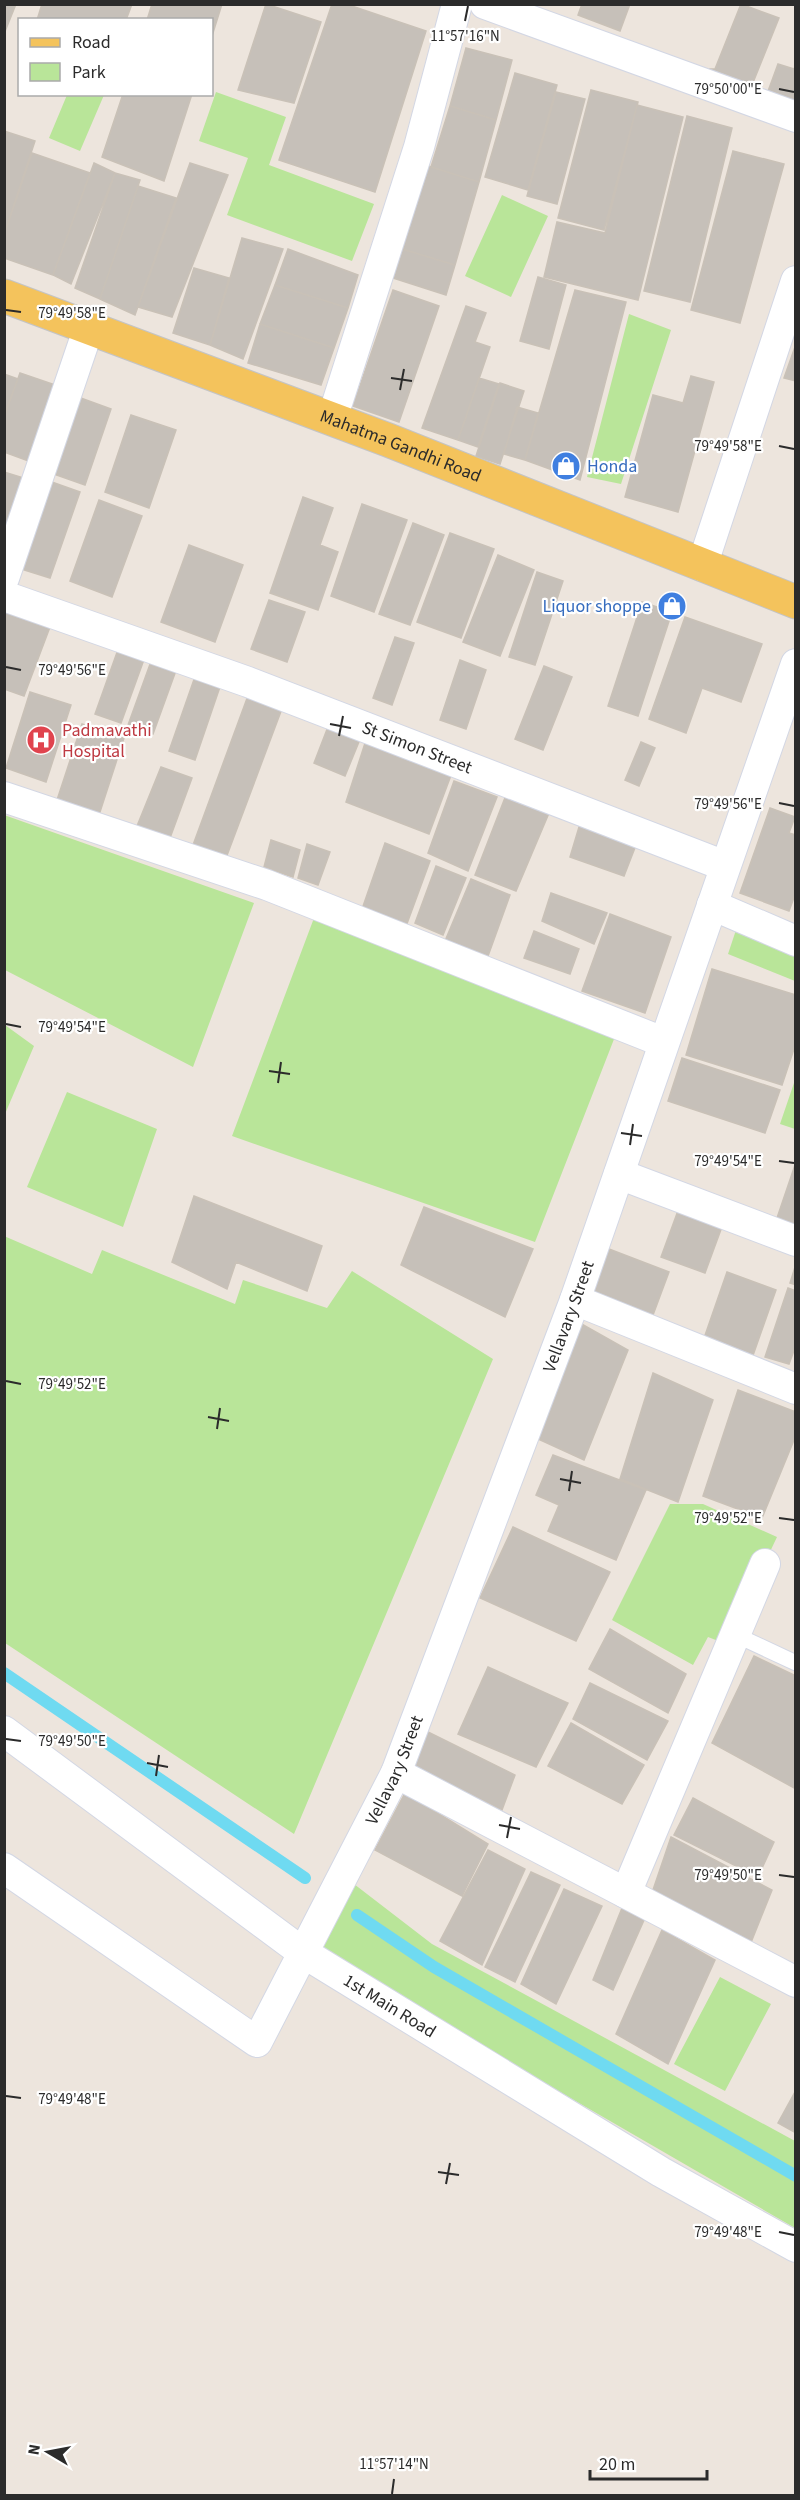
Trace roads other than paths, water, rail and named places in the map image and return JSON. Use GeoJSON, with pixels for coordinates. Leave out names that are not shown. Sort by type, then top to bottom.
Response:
{"type":"FeatureCollection","features":[{"type":"Feature","properties":{"kind":"main road","name":"Mahatma Gandhi Road"},"geometry":{"type":"LineString","coordinates":[[4,296],[332,419],[795,602]]}},
{"type":"Feature","properties":{"kind":"street"},"geometry":{"type":"LineString","coordinates":[[332,419],[419,147],[457,4]]}},
{"type":"Feature","properties":{"kind":"street"},"geometry":{"type":"LineString","coordinates":[[485,4],[545,15],[795,117]]}},
{"type":"Feature","properties":{"kind":"street"},"geometry":{"type":"LineString","coordinates":[[702,566],[795,281]]}},
{"type":"Feature","properties":{"kind":"street"},"geometry":{"type":"LineString","coordinates":[[4,579],[89,327]]}},
{"type":"Feature","properties":{"kind":"street","name":"St Simon Street"},"geometry":{"type":"LineString","coordinates":[[4,596],[248,682],[725,866]]}},
{"type":"Feature","properties":{"kind":"street","name":"Vellavary Street"},"geometry":{"type":"LineString","coordinates":[[4,1868],[257,2042],[396,1773],[575,1300],[795,664]]}},
{"type":"Feature","properties":{"kind":"street"},"geometry":{"type":"LineString","coordinates":[[4,797],[267,885],[663,1042]]}},
{"type":"Feature","properties":{"kind":"street"},"geometry":{"type":"LineString","coordinates":[[712,905],[795,941]]}},
{"type":"Feature","properties":{"kind":"street"},"geometry":{"type":"LineString","coordinates":[[619,1174],[795,1241]]}},
{"type":"Feature","properties":{"kind":"street"},"geometry":{"type":"LineString","coordinates":[[575,1300],[795,1389]]}},
{"type":"Feature","properties":{"kind":"street"},"geometry":{"type":"LineString","coordinates":[[626,1893],[765,1564]]}},
{"type":"Feature","properties":{"kind":"street","name":"1st Main Road"},"geometry":{"type":"LineString","coordinates":[[4,1731],[302,1952],[661,2172],[795,2247]]}},
{"type":"Feature","properties":{"kind":"street"},"geometry":{"type":"LineString","coordinates":[[396,1773],[795,1982]]}},
{"type":"Feature","properties":{"kind":"lane"},"geometry":{"type":"LineString","coordinates":[[736,1635],[795,1663]]}},
{"type":"Feature","properties":{"kind":"waterway"},"geometry":{"type":"LineString","coordinates":[[4,1673],[305,1878]]}},
{"type":"Feature","properties":{"kind":"waterway"},"geometry":{"type":"LineString","coordinates":[[357,1915],[434,1967],[796,2176]]}},
{"type":"Feature","properties":{"kind":"place","name":"Honda"},"geometry":{"type":"Point","coordinates":[566,466]}},
{"type":"Feature","properties":{"kind":"place","name":"Liquor shoppe"},"geometry":{"type":"Point","coordinates":[672,606]}},
{"type":"Feature","properties":{"kind":"place","name":"Padmavathi Hospital"},"geometry":{"type":"Point","coordinates":[41,740]}}]}
